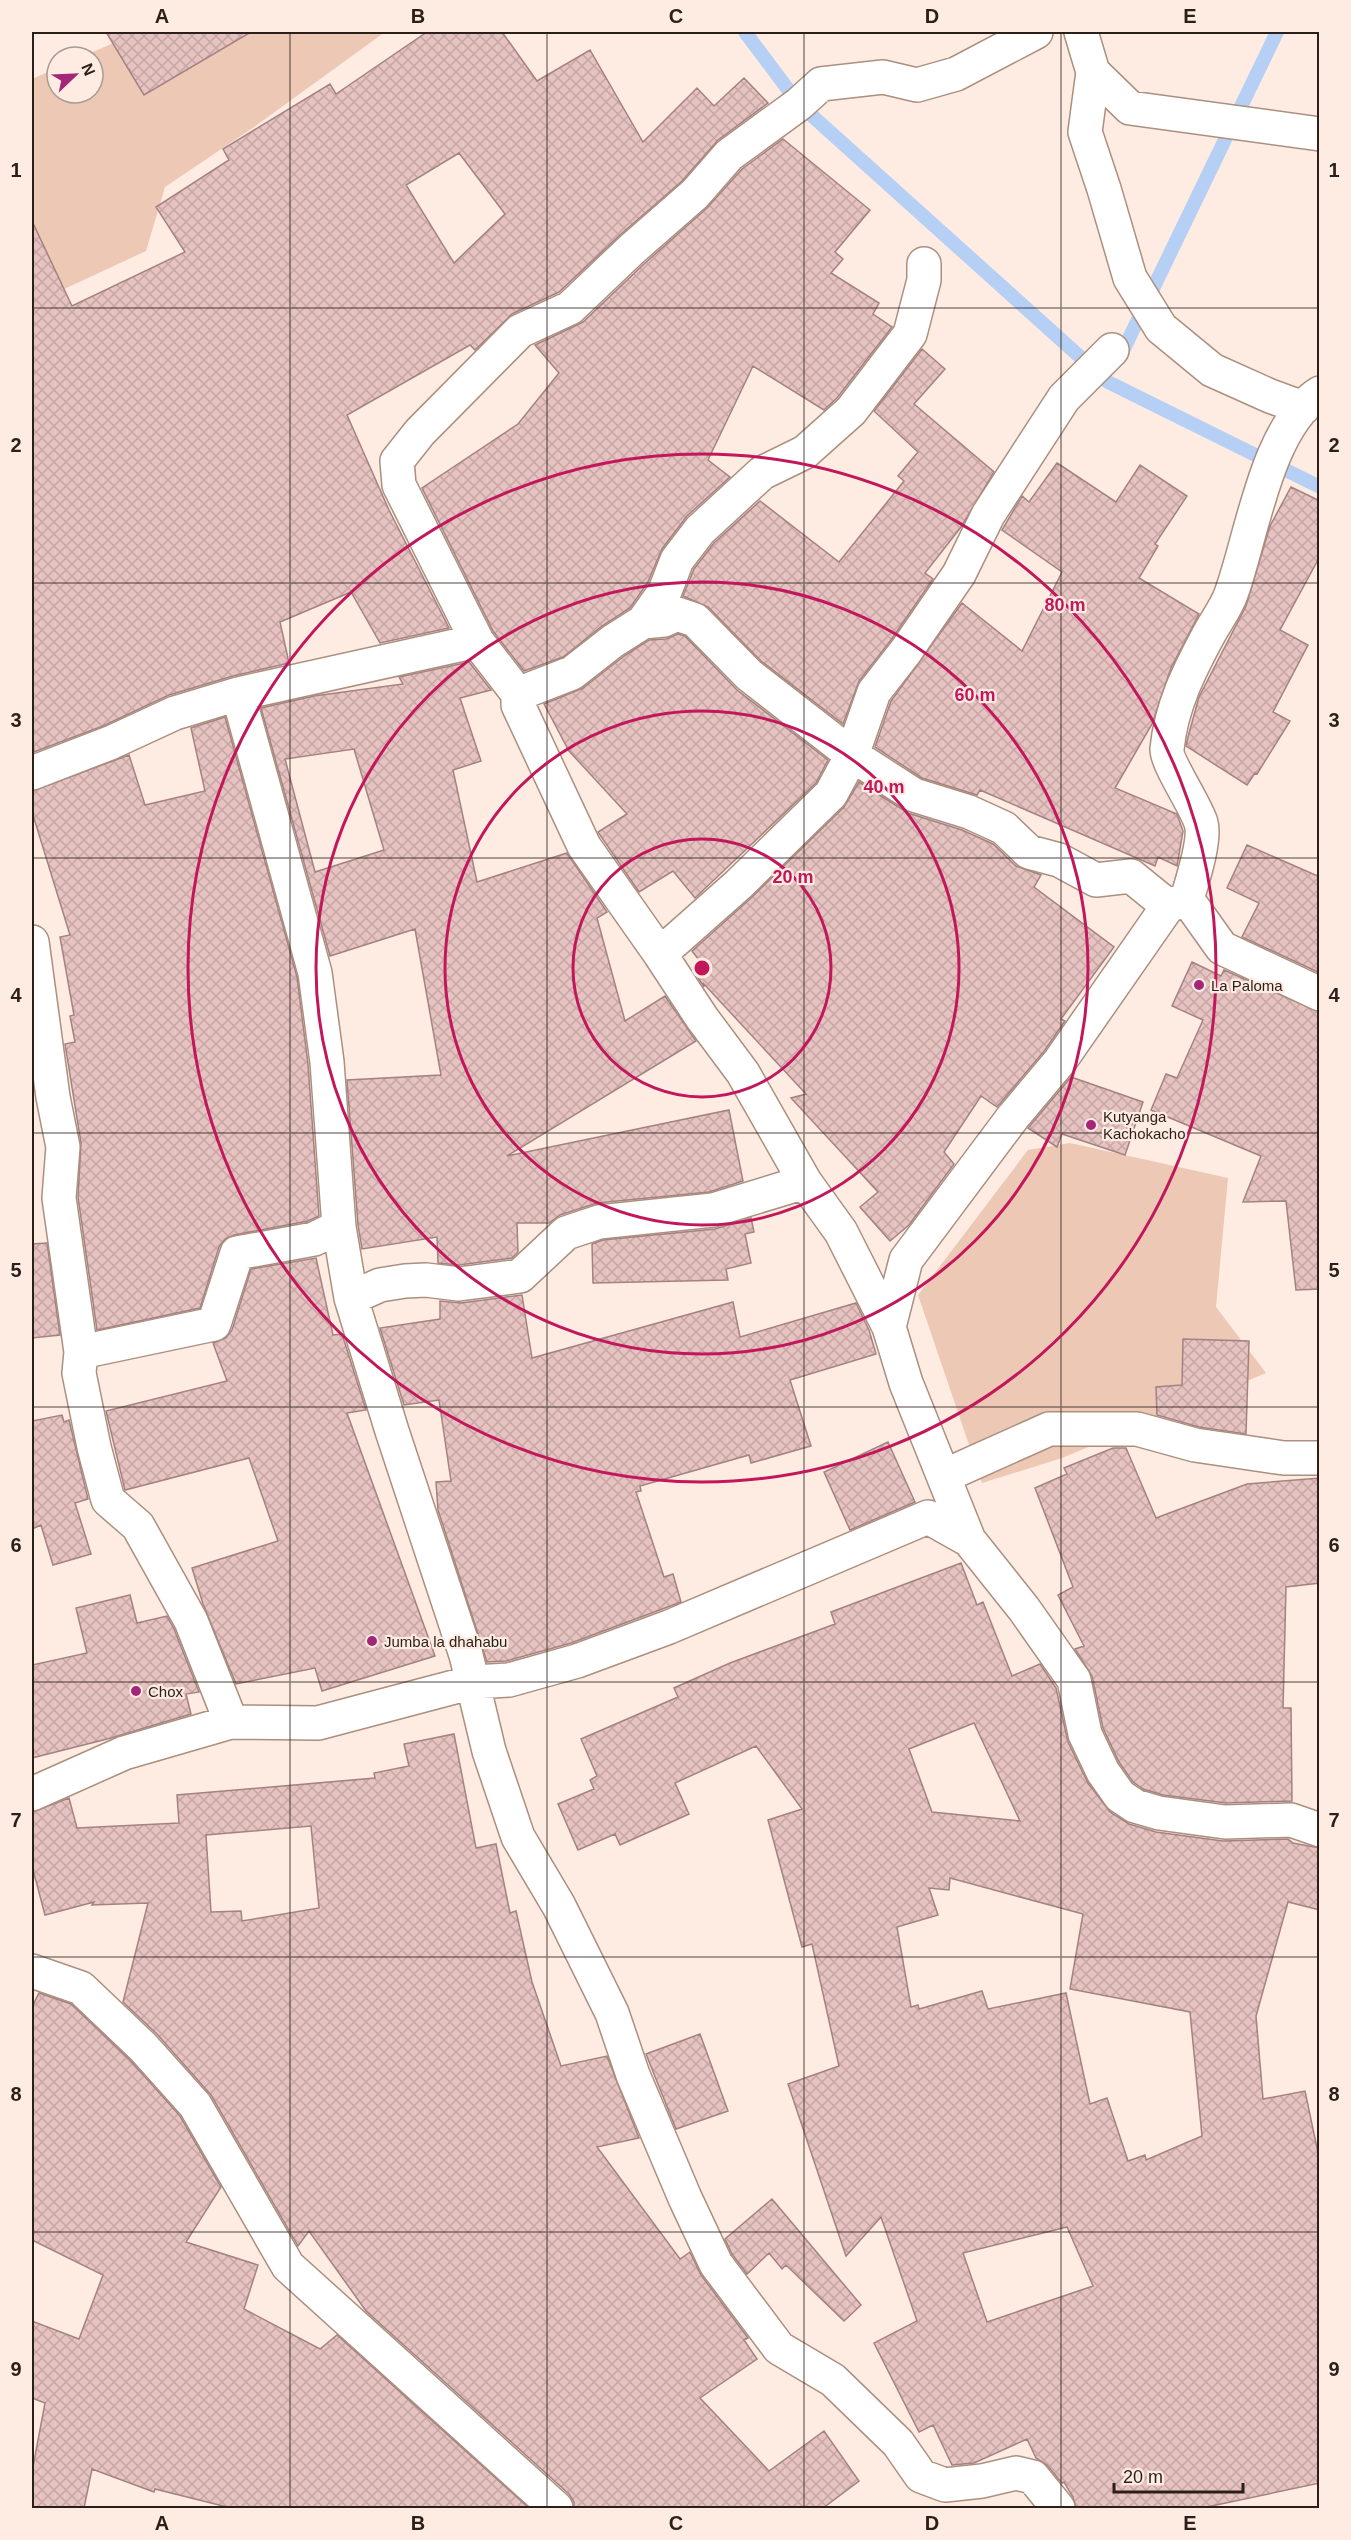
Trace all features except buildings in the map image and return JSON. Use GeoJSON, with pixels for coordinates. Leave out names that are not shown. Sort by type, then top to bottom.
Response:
{"type":"FeatureCollection","features":[{"type":"Feature","properties":{"kind":"street"},"geometry":{"type":"LineString","coordinates":[[1036,32],[956,74],[917,85],[883,77],[821,84],[799,104],[729,155],[695,194],[632,249],[570,308],[520,331],[420,432],[397,461],[399,485],[477,641],[518,694],[518,705],[584,846],[702,1018],[743,1073],[805,1182],[841,1232],[889,1327],[906,1383],[969,1540],[1024,1609],[1074,1680],[1085,1734],[1103,1772],[1120,1796],[1136,1806],[1159,1813],[1225,1822],[1291,1820],[1320,1830]]}},
{"type":"Feature","properties":{"kind":"street"},"geometry":{"type":"LineString","coordinates":[[1081,32],[1093,72],[1085,132],[1130,278],[1161,328],[1212,369],[1270,396],[1311,401]]}},
{"type":"Feature","properties":{"kind":"street"},"geometry":{"type":"LineString","coordinates":[[1093,72],[1130,108],[1320,135]]}},
{"type":"Feature","properties":{"kind":"street"},"geometry":{"type":"LineString","coordinates":[[518,694],[572,673],[613,641],[643,622],[665,591],[677,560],[700,530],[762,473],[805,452],[851,411],[909,334],[924,280],[924,264]]}},
{"type":"Feature","properties":{"kind":"street"},"geometry":{"type":"LineString","coordinates":[[660,954],[738,885],[831,794],[852,755],[874,692],[906,651],[959,574],[988,515],[1064,398],[1112,350]]}},
{"type":"Feature","properties":{"kind":"street"},"geometry":{"type":"LineString","coordinates":[[889,1327],[906,1260],[1012,1118],[1060,1061],[1178,903],[1198,862],[1202,825],[1167,752],[1173,712],[1187,674],[1230,597],[1270,464],[1288,428],[1311,401]]}},
{"type":"Feature","properties":{"kind":"street"},"geometry":{"type":"LineString","coordinates":[[643,622],[664,620],[677,614],[695,620],[749,675],[852,755],[914,795],[969,812],[1004,828],[1029,852],[1059,860],[1096,880],[1131,876],[1178,903],[1222,948],[1320,993]]}},
{"type":"Feature","properties":{"kind":"street"},"geometry":{"type":"LineString","coordinates":[[32,773],[110,743],[175,712],[238,694],[477,641]]}},
{"type":"Feature","properties":{"kind":"street"},"geometry":{"type":"LineString","coordinates":[[238,694],[315,974],[327,1062],[339,1227],[351,1298],[388,1421],[432,1549],[473,1682],[489,1751],[518,1837],[559,1906],[612,2013],[633,2075],[685,2198],[716,2264],[779,2348],[833,2380],[898,2443],[921,2476],[945,2485],[982,2481],[1016,2473],[1033,2477],[1058,2508]]}},
{"type":"Feature","properties":{"kind":"street"},"geometry":{"type":"LineString","coordinates":[[32,942],[42,1095],[63,1147],[59,1198],[81,1352],[80,1373],[94,1447],[108,1500],[138,1526],[191,1621],[231,1722]]}},
{"type":"Feature","properties":{"kind":"street"},"geometry":{"type":"LineString","coordinates":[[351,1298],[380,1285],[405,1281],[426,1280],[459,1284],[520,1276],[566,1233],[599,1222],[713,1210],[805,1182]]}},
{"type":"Feature","properties":{"kind":"street"},"geometry":{"type":"LineString","coordinates":[[81,1352],[214,1324],[237,1253],[314,1239],[339,1227]]}},
{"type":"Feature","properties":{"kind":"street"},"geometry":{"type":"LineString","coordinates":[[944,1476],[1049,1429],[1137,1429],[1195,1445],[1284,1458],[1320,1458]]}},
{"type":"Feature","properties":{"kind":"street"},"geometry":{"type":"LineString","coordinates":[[32,1794],[124,1753],[231,1722],[318,1723],[473,1682],[509,1680],[577,1661],[669,1627],[928,1517],[969,1540]]}},
{"type":"Feature","properties":{"kind":"street"},"geometry":{"type":"LineString","coordinates":[[32,1971],[81,1988],[143,2047],[195,2105],[288,2266],[555,2508]]}},
{"type":"Feature","properties":{"kind":"shaded area"},"geometry":{"type":"Polygon","coordinates":[[[139,32],[385,32],[254,127],[165,187],[146,251],[32,304],[32,79],[45,73],[45,105],[105,105],[105,47],[139,32]]]}},
{"type":"Feature","properties":{"kind":"shaded area"},"geometry":{"type":"Polygon","coordinates":[[[1070,1143],[1228,1178],[1216,1307],[1266,1373],[1062,1458],[982,1483],[918,1295],[1028,1150],[1070,1143]]]}},
{"type":"Feature","properties":{"kind":"waterway"},"geometry":{"type":"LineString","coordinates":[[745,32],[799,104],[1108,382],[1320,487]]}},
{"type":"Feature","properties":{"kind":"waterway"},"geometry":{"type":"LineString","coordinates":[[1119,359],[1277,32]]}},
{"type":"Feature","properties":{"kind":"place","name":"La Paloma"},"geometry":{"type":"Point","coordinates":[1199,985]}},
{"type":"Feature","properties":{"kind":"place","name":"Kutyanga Kachokacho"},"geometry":{"type":"Point","coordinates":[1091,1125]}},
{"type":"Feature","properties":{"kind":"place","name":"Jumba la dhahabu"},"geometry":{"type":"Point","coordinates":[372,1641]}},
{"type":"Feature","properties":{"kind":"place","name":"Chox"},"geometry":{"type":"Point","coordinates":[136,1691]}}]}
